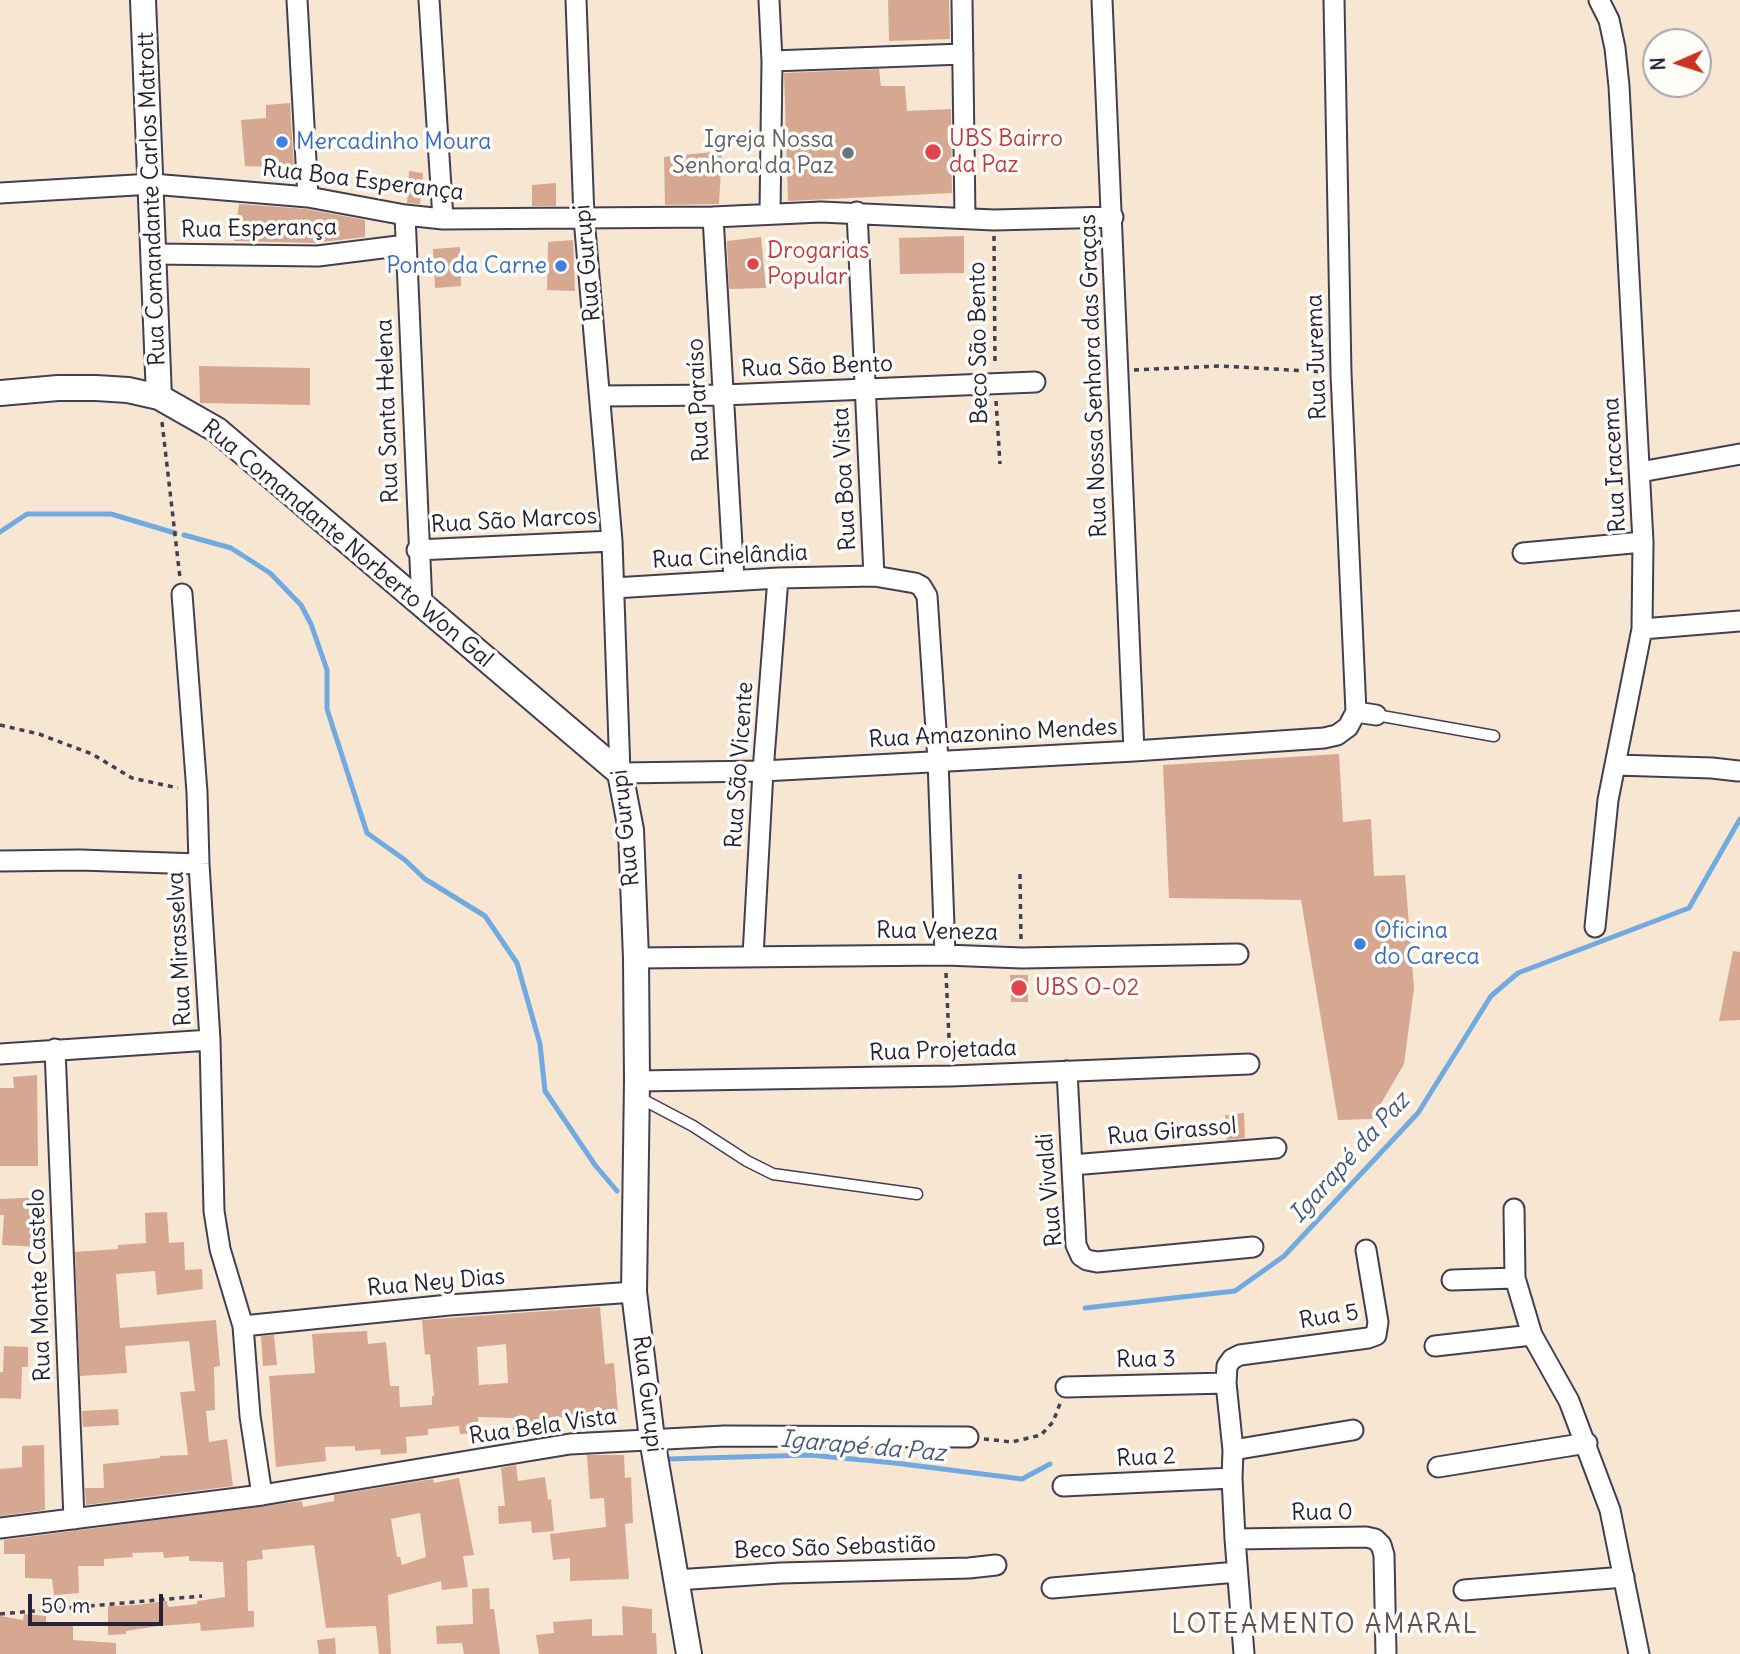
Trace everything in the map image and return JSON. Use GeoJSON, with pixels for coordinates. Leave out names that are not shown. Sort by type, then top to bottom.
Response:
{"type":"FeatureCollection","features":[{"type":"Feature","properties":{"kind":"street","name":"Rua Comandante Carlos Matrott"},"geometry":{"type":"LineString","coordinates":[[143,0],[159,397]]}},
{"type":"Feature","properties":{"kind":"street"},"geometry":{"type":"LineString","coordinates":[[298,0],[308,197]]}},
{"type":"Feature","properties":{"kind":"street"},"geometry":{"type":"LineString","coordinates":[[429,0],[443,219]]}},
{"type":"Feature","properties":{"kind":"street","name":"Rua Gurupi"},"geometry":{"type":"LineString","coordinates":[[576,0],[584,218],[612,541],[620,773],[631,830],[637,1089],[634,1292],[652,1439],[689,1654]]}},
{"type":"Feature","properties":{"kind":"street"},"geometry":{"type":"LineString","coordinates":[[769,0],[772,61],[770,213]]}},
{"type":"Feature","properties":{"kind":"street"},"geometry":{"type":"LineString","coordinates":[[962,0],[965,217]]}},
{"type":"Feature","properties":{"kind":"street","name":"Rua Nossa Senhora das Graças"},"geometry":{"type":"LineString","coordinates":[[1102,0],[1134,751]]}},
{"type":"Feature","properties":{"kind":"street","name":"Rua Jurema"},"geometry":{"type":"LineString","coordinates":[[1334,0],[1341,373],[1356,712]]}},
{"type":"Feature","properties":{"kind":"street","name":"Rua Iracema"},"geometry":{"type":"LineString","coordinates":[[1595,927],[1608,800],[1642,629],[1643,542],[1619,86],[1611,29],[1600,0]]}},
{"type":"Feature","properties":{"kind":"street"},"geometry":{"type":"LineString","coordinates":[[772,61],[963,54]]}},
{"type":"Feature","properties":{"kind":"street","name":"Rua Boa Esperança"},"geometry":{"type":"LineString","coordinates":[[0,193],[152,184],[308,197],[405,215],[443,219],[713,217],[857,212],[994,220],[1113,217]]}},
{"type":"Feature","properties":{"kind":"street","name":"Rua Boa Vista"},"geometry":{"type":"LineString","coordinates":[[857,212],[874,576]]}},
{"type":"Feature","properties":{"kind":"street","name":"Rua Santa Helena"},"geometry":{"type":"LineString","coordinates":[[405,215],[422,606]]}},
{"type":"Feature","properties":{"kind":"street","name":"Rua Paraíso"},"geometry":{"type":"LineString","coordinates":[[713,217],[734,580]]}},
{"type":"Feature","properties":{"kind":"street","name":"Rua Esperança"},"geometry":{"type":"LineString","coordinates":[[155,254],[318,256],[406,245]]}},
{"type":"Feature","properties":{"kind":"street","name":"Rua São Bento"},"geometry":{"type":"LineString","coordinates":[[600,397],[723,395],[1035,382]]}},
{"type":"Feature","properties":{"kind":"street","name":"Rua Comandante Norberto Won Gal"},"geometry":{"type":"LineString","coordinates":[[0,393],[96,388],[128,390],[159,397],[217,430],[620,773]]}},
{"type":"Feature","properties":{"kind":"street"},"geometry":{"type":"LineString","coordinates":[[1640,472],[1740,454]]}},
{"type":"Feature","properties":{"kind":"street","name":"Rua São Marcos"},"geometry":{"type":"LineString","coordinates":[[418,550],[612,541]]}},
{"type":"Feature","properties":{"kind":"street"},"geometry":{"type":"LineString","coordinates":[[1523,553],[1643,542]]}},
{"type":"Feature","properties":{"kind":"street","name":"Rua Cinelândia"},"geometry":{"type":"LineString","coordinates":[[614,588],[734,580],[874,576],[921,586],[927,596],[938,760]]}},
{"type":"Feature","properties":{"kind":"street","name":"Rua São Vicente"},"geometry":{"type":"LineString","coordinates":[[753,956],[763,771],[778,578]]}},
{"type":"Feature","properties":{"kind":"street","name":"Rua Mirasselva"},"geometry":{"type":"LineString","coordinates":[[182,594],[197,792],[210,1040],[214,1211],[220,1249],[243,1326],[250,1416],[262,1495]]}},
{"type":"Feature","properties":{"kind":"street"},"geometry":{"type":"LineString","coordinates":[[1642,629],[1740,621]]}},
{"type":"Feature","properties":{"kind":"street"},"geometry":{"type":"LineString","coordinates":[[1356,712],[1376,715]]}},
{"type":"Feature","properties":{"kind":"street","name":"Rua Amazonino Mendes"},"geometry":{"type":"LineString","coordinates":[[620,773],[763,771],[1324,738],[1337,735],[1348,727],[1356,712]]}},
{"type":"Feature","properties":{"kind":"street"},"geometry":{"type":"LineString","coordinates":[[938,760],[945,955]]}},
{"type":"Feature","properties":{"kind":"street"},"geometry":{"type":"LineString","coordinates":[[1616,765],[1738,771]]}},
{"type":"Feature","properties":{"kind":"street"},"geometry":{"type":"LineString","coordinates":[[0,861],[80,860],[199,864]]}},
{"type":"Feature","properties":{"kind":"street","name":"Rua Veneza"},"geometry":{"type":"LineString","coordinates":[[636,958],[945,955],[1022,958],[1238,954]]}},
{"type":"Feature","properties":{"kind":"street"},"geometry":{"type":"LineString","coordinates":[[0,1054],[210,1040]]}},
{"type":"Feature","properties":{"kind":"street","name":"Rua Monte Castelo"},"geometry":{"type":"LineString","coordinates":[[55,1049],[74,1519]]}},
{"type":"Feature","properties":{"kind":"street","name":"Rua Projetada"},"geometry":{"type":"LineString","coordinates":[[637,1089],[1249,1064]]}},
{"type":"Feature","properties":{"kind":"street","name":"Rua Vivaldi"},"geometry":{"type":"LineString","coordinates":[[1067,1071],[1076,1245],[1080,1256],[1097,1262],[1253,1247]]}},
{"type":"Feature","properties":{"kind":"street","name":"Rua Girassol"},"geometry":{"type":"LineString","coordinates":[[1072,1165],[1276,1148]]}},
{"type":"Feature","properties":{"kind":"street"},"geometry":{"type":"LineString","coordinates":[[1514,1209],[1515,1278],[1532,1335],[1569,1401],[1611,1510],[1639,1654]]}},
{"type":"Feature","properties":{"kind":"street","name":"Rua 5"},"geometry":{"type":"LineString","coordinates":[[1226,1383],[1227,1366],[1232,1359],[1240,1355],[1376,1335],[1378,1322],[1366,1250]]}},
{"type":"Feature","properties":{"kind":"street"},"geometry":{"type":"LineString","coordinates":[[1452,1280],[1515,1278]]}},
{"type":"Feature","properties":{"kind":"street","name":"Rua Ney Dias"},"geometry":{"type":"LineString","coordinates":[[243,1326],[449,1305],[634,1292]]}},
{"type":"Feature","properties":{"kind":"street"},"geometry":{"type":"LineString","coordinates":[[1435,1346],[1532,1335]]}},
{"type":"Feature","properties":{"kind":"street"},"geometry":{"type":"LineString","coordinates":[[1226,1383],[1233,1450],[1235,1539],[1244,1654]]}},
{"type":"Feature","properties":{"kind":"street","name":"Rua 3"},"geometry":{"type":"LineString","coordinates":[[1066,1387],[1226,1383]]}},
{"type":"Feature","properties":{"kind":"street"},"geometry":{"type":"LineString","coordinates":[[1233,1450],[1353,1430]]}},
{"type":"Feature","properties":{"kind":"street","name":"Rua Bela Vista"},"geometry":{"type":"LineString","coordinates":[[0,1528],[262,1495],[570,1444],[789,1436],[968,1437]]}},
{"type":"Feature","properties":{"kind":"street"},"geometry":{"type":"LineString","coordinates":[[1438,1467],[1587,1443]]}},
{"type":"Feature","properties":{"kind":"street","name":"Rua 2"},"geometry":{"type":"LineString","coordinates":[[1063,1486],[1232,1478]]}},
{"type":"Feature","properties":{"kind":"street","name":"Rua 0"},"geometry":{"type":"LineString","coordinates":[[1235,1539],[1376,1539],[1384,1555],[1386,1654]]}},
{"type":"Feature","properties":{"kind":"street","name":"Beco São Sebastião"},"geometry":{"type":"LineString","coordinates":[[676,1580],[781,1573],[996,1566]]}},
{"type":"Feature","properties":{"kind":"street"},"geometry":{"type":"LineString","coordinates":[[1052,1588],[1237,1572]]}},
{"type":"Feature","properties":{"kind":"street"},"geometry":{"type":"LineString","coordinates":[[1464,1590],[1625,1577]]}},
{"type":"Feature","properties":{"kind":"lane"},"geometry":{"type":"LineString","coordinates":[[1376,715],[1494,736]]}},
{"type":"Feature","properties":{"kind":"lane"},"geometry":{"type":"LineString","coordinates":[[637,1089],[747,1161],[773,1174],[917,1194]]}},
{"type":"Feature","properties":{"kind":"path","name":"Beco São Bento"},"geometry":{"type":"LineString","coordinates":[[994,220],[995,384],[1000,464]]}},
{"type":"Feature","properties":{"kind":"path"},"geometry":{"type":"LineString","coordinates":[[1118,371],[1221,366],[1341,373]]}},
{"type":"Feature","properties":{"kind":"path"},"geometry":{"type":"LineString","coordinates":[[159,397],[182,594]]}},
{"type":"Feature","properties":{"kind":"path"},"geometry":{"type":"LineString","coordinates":[[0,725],[39,734],[92,754],[132,778],[197,792]]}},
{"type":"Feature","properties":{"kind":"path"},"geometry":{"type":"LineString","coordinates":[[1020,874],[1022,958]]}},
{"type":"Feature","properties":{"kind":"path"},"geometry":{"type":"LineString","coordinates":[[945,955],[951,1076]]}},
{"type":"Feature","properties":{"kind":"path"},"geometry":{"type":"LineString","coordinates":[[968,1437],[1012,1442],[1041,1435],[1053,1422],[1066,1387]]}},
{"type":"Feature","properties":{"kind":"path"},"geometry":{"type":"LineString","coordinates":[[0,1614],[202,1596]]}},
{"type":"Feature","properties":{"kind":"building"},"geometry":{"type":"Polygon","coordinates":[[[888,0],[949,0],[950,39],[889,41],[888,0]]]}},
{"type":"Feature","properties":{"kind":"building","name":"Igreja Nossa Senhora da Paz"},"geometry":{"type":"Polygon","coordinates":[[[879,69],[881,86],[905,86],[907,111],[951,109],[952,193],[788,201],[784,73],[879,69]]]}},
{"type":"Feature","properties":{"kind":"building"},"geometry":{"type":"Polygon","coordinates":[[[290,103],[294,168],[245,166],[241,120],[266,118],[266,105],[290,103]]]}},
{"type":"Feature","properties":{"kind":"building"},"geometry":{"type":"Polygon","coordinates":[[[722,151],[719,204],[665,205],[664,157],[722,151]]]}},
{"type":"Feature","properties":{"kind":"building"},"geometry":{"type":"Polygon","coordinates":[[[409,171],[423,173],[420,204],[407,203],[409,171]]]}},
{"type":"Feature","properties":{"kind":"building"},"geometry":{"type":"Polygon","coordinates":[[[556,183],[556,206],[532,206],[532,185],[556,183]]]}},
{"type":"Feature","properties":{"kind":"building"},"geometry":{"type":"Polygon","coordinates":[[[239,204],[306,209],[365,220],[365,237],[314,243],[234,241],[239,204]]]}},
{"type":"Feature","properties":{"kind":"building"},"geometry":{"type":"Polygon","coordinates":[[[964,236],[964,273],[900,274],[899,238],[964,236]]]}},
{"type":"Feature","properties":{"kind":"building"},"geometry":{"type":"Polygon","coordinates":[[[761,237],[766,288],[729,289],[727,241],[761,237]]]}},
{"type":"Feature","properties":{"kind":"building","name":"Ponto da Carne"},"geometry":{"type":"Polygon","coordinates":[[[573,240],[575,291],[547,290],[548,242],[573,240]]]}},
{"type":"Feature","properties":{"kind":"building"},"geometry":{"type":"Polygon","coordinates":[[[460,247],[461,286],[435,288],[433,249],[460,247]]]}},
{"type":"Feature","properties":{"kind":"building"},"geometry":{"type":"Polygon","coordinates":[[[199,366],[310,368],[310,405],[200,403],[199,366]]]}},
{"type":"Feature","properties":{"kind":"building","name":"Oficina do Careca"},"geometry":{"type":"Polygon","coordinates":[[[1339,754],[1343,822],[1371,819],[1374,876],[1405,875],[1414,988],[1404,1064],[1372,1119],[1338,1120],[1301,900],[1169,898],[1163,765],[1339,754]]]}},
{"type":"Feature","properties":{"kind":"building"},"geometry":{"type":"Polygon","coordinates":[[[1733,951],[1740,952],[1740,1020],[1719,1021],[1733,951]]]}},
{"type":"Feature","properties":{"kind":"building","name":"UBS O-02"},"geometry":{"type":"Polygon","coordinates":[[[1010,975],[1028,975],[1028,1002],[1011,1002],[1010,975]]]}},
{"type":"Feature","properties":{"kind":"building"},"geometry":{"type":"Polygon","coordinates":[[[37,1075],[38,1166],[0,1166],[0,1088],[14,1088],[13,1077],[37,1075]]]}},
{"type":"Feature","properties":{"kind":"building"},"geometry":{"type":"Polygon","coordinates":[[[1244,1113],[1245,1138],[1227,1140],[1225,1115],[1244,1113]]]}},
{"type":"Feature","properties":{"kind":"building"},"geometry":{"type":"Polygon","coordinates":[[[42,1197],[43,1247],[2,1245],[4,1215],[0,1215],[0,1199],[42,1197]]]}},
{"type":"Feature","properties":{"kind":"building"},"geometry":{"type":"Polygon","coordinates":[[[167,1212],[169,1243],[184,1242],[185,1270],[202,1269],[203,1289],[157,1295],[155,1271],[116,1274],[120,1328],[216,1320],[220,1366],[214,1367],[215,1410],[206,1411],[209,1442],[227,1439],[233,1486],[86,1505],[85,1488],[104,1488],[103,1464],[188,1455],[180,1392],[195,1391],[189,1341],[125,1346],[127,1373],[80,1376],[75,1252],[118,1249],[118,1245],[146,1243],[145,1213],[167,1212]]]}},
{"type":"Feature","properties":{"kind":"building"},"geometry":{"type":"Polygon","coordinates":[[[600,1307],[605,1364],[614,1363],[618,1413],[552,1418],[552,1425],[513,1430],[513,1418],[478,1417],[479,1433],[460,1434],[459,1426],[428,1429],[428,1435],[406,1437],[407,1453],[381,1455],[380,1449],[355,1451],[355,1446],[325,1447],[326,1461],[276,1467],[269,1376],[315,1373],[312,1334],[367,1331],[368,1344],[386,1342],[390,1386],[399,1386],[400,1407],[432,1405],[434,1396],[430,1354],[425,1355],[422,1320],[600,1307]],[[506,1344],[477,1347],[479,1385],[508,1383],[506,1344]]]}},
{"type":"Feature","properties":{"kind":"building"},"geometry":{"type":"Polygon","coordinates":[[[274,1335],[277,1365],[263,1366],[261,1336],[274,1335]]]}},
{"type":"Feature","properties":{"kind":"building"},"geometry":{"type":"Polygon","coordinates":[[[4,1346],[28,1347],[28,1367],[22,1367],[21,1399],[0,1398],[4,1346]]]}},
{"type":"Feature","properties":{"kind":"building"},"geometry":{"type":"Polygon","coordinates":[[[118,1409],[119,1425],[83,1427],[82,1411],[118,1409]]]}},
{"type":"Feature","properties":{"kind":"building"},"geometry":{"type":"Polygon","coordinates":[[[44,1445],[45,1510],[0,1516],[0,1469],[22,1467],[22,1446],[44,1445]]]}},
{"type":"Feature","properties":{"kind":"building"},"geometry":{"type":"Polygon","coordinates":[[[587,1455],[624,1455],[625,1478],[631,1477],[633,1523],[625,1524],[629,1579],[570,1581],[570,1558],[553,1560],[550,1534],[606,1527],[604,1498],[590,1499],[587,1455]]]}},
{"type":"Feature","properties":{"kind":"building"},"geometry":{"type":"Polygon","coordinates":[[[516,1465],[518,1481],[545,1477],[548,1500],[551,1499],[554,1531],[532,1533],[531,1521],[499,1524],[498,1506],[505,1506],[501,1468],[516,1465]]]}},
{"type":"Feature","properties":{"kind":"building"},"geometry":{"type":"Polygon","coordinates":[[[459,1478],[474,1555],[463,1556],[468,1587],[442,1590],[441,1581],[388,1595],[391,1654],[379,1654],[376,1626],[326,1628],[314,1545],[262,1550],[263,1559],[247,1561],[248,1611],[254,1611],[254,1627],[201,1631],[200,1623],[158,1626],[126,1631],[126,1634],[108,1635],[108,1606],[167,1601],[168,1607],[225,1597],[223,1562],[189,1561],[189,1556],[164,1558],[163,1552],[132,1553],[133,1557],[104,1559],[104,1566],[78,1566],[79,1593],[54,1595],[52,1579],[25,1578],[25,1554],[4,1554],[4,1540],[302,1501],[303,1507],[334,1501],[334,1495],[433,1479],[434,1483],[459,1478]],[[420,1513],[391,1519],[397,1557],[400,1557],[402,1565],[426,1557],[420,1513]]]}},
{"type":"Feature","properties":{"kind":"building"},"geometry":{"type":"Polygon","coordinates":[[[489,1588],[490,1609],[494,1609],[500,1654],[464,1654],[462,1643],[437,1644],[436,1626],[473,1624],[472,1589],[489,1588]]]}},
{"type":"Feature","properties":{"kind":"building"},"geometry":{"type":"Polygon","coordinates":[[[622,1606],[652,1609],[652,1633],[656,1633],[657,1654],[539,1654],[536,1635],[554,1633],[553,1622],[592,1619],[592,1636],[623,1635],[622,1606]]]}},
{"type":"Feature","properties":{"kind":"building"},"geometry":{"type":"Polygon","coordinates":[[[24,1614],[46,1616],[46,1624],[73,1625],[73,1640],[116,1643],[116,1654],[0,1654],[0,1616],[23,1620],[24,1614]]]}},
{"type":"Feature","properties":{"kind":"building"},"geometry":{"type":"Polygon","coordinates":[[[335,1638],[336,1654],[319,1654],[317,1640],[335,1638]]]}},
{"type":"Feature","properties":{"kind":"waterway","name":"Igarapé da Paz"},"geometry":{"type":"LineString","coordinates":[[0,532],[27,514],[111,514],[175,533]]}},
{"type":"Feature","properties":{"kind":"waterway","name":"Igarapé da Paz"},"geometry":{"type":"LineString","coordinates":[[184,535],[231,548],[270,573],[301,605],[311,624],[327,670],[327,709],[367,833],[405,860],[425,879],[485,916],[517,963],[540,1044],[545,1091],[595,1165],[617,1191]]}},
{"type":"Feature","properties":{"kind":"waterway","name":"Igarapé da Paz"},"geometry":{"type":"LineString","coordinates":[[1085,1308],[1235,1291],[1284,1256],[1418,1113],[1491,996],[1518,973],[1689,908],[1740,819]]}},
{"type":"Feature","properties":{"kind":"waterway","name":"Igarapé da Paz"},"geometry":{"type":"LineString","coordinates":[[668,1459],[810,1455],[1022,1479],[1050,1464]]}},
{"type":"Feature","properties":{"kind":"place","name":"Mercadinho Moura"},"geometry":{"type":"Point","coordinates":[282,142]}},
{"type":"Feature","properties":{"kind":"place","name":"UBS Bairro da Paz"},"geometry":{"type":"Point","coordinates":[933,152]}},
{"type":"Feature","properties":{"kind":"place","name":"Igreja Nossa Senhora da Paz"},"geometry":{"type":"Point","coordinates":[848,153]}},
{"type":"Feature","properties":{"kind":"place","name":"Drogarias Popular"},"geometry":{"type":"Point","coordinates":[753,264]}},
{"type":"Feature","properties":{"kind":"place","name":"Ponto da Carne"},"geometry":{"type":"Point","coordinates":[561,266]}},
{"type":"Feature","properties":{"kind":"place","name":"Oficina do Careca"},"geometry":{"type":"Point","coordinates":[1360,944]}},
{"type":"Feature","properties":{"kind":"place","name":"UBS O-02"},"geometry":{"type":"Point","coordinates":[1019,988]}},
{"type":"Feature","properties":{"kind":"district","name":"LOTEAMENTO AMARAL"},"geometry":{"type":"Point","coordinates":[1325,1626]}}]}
